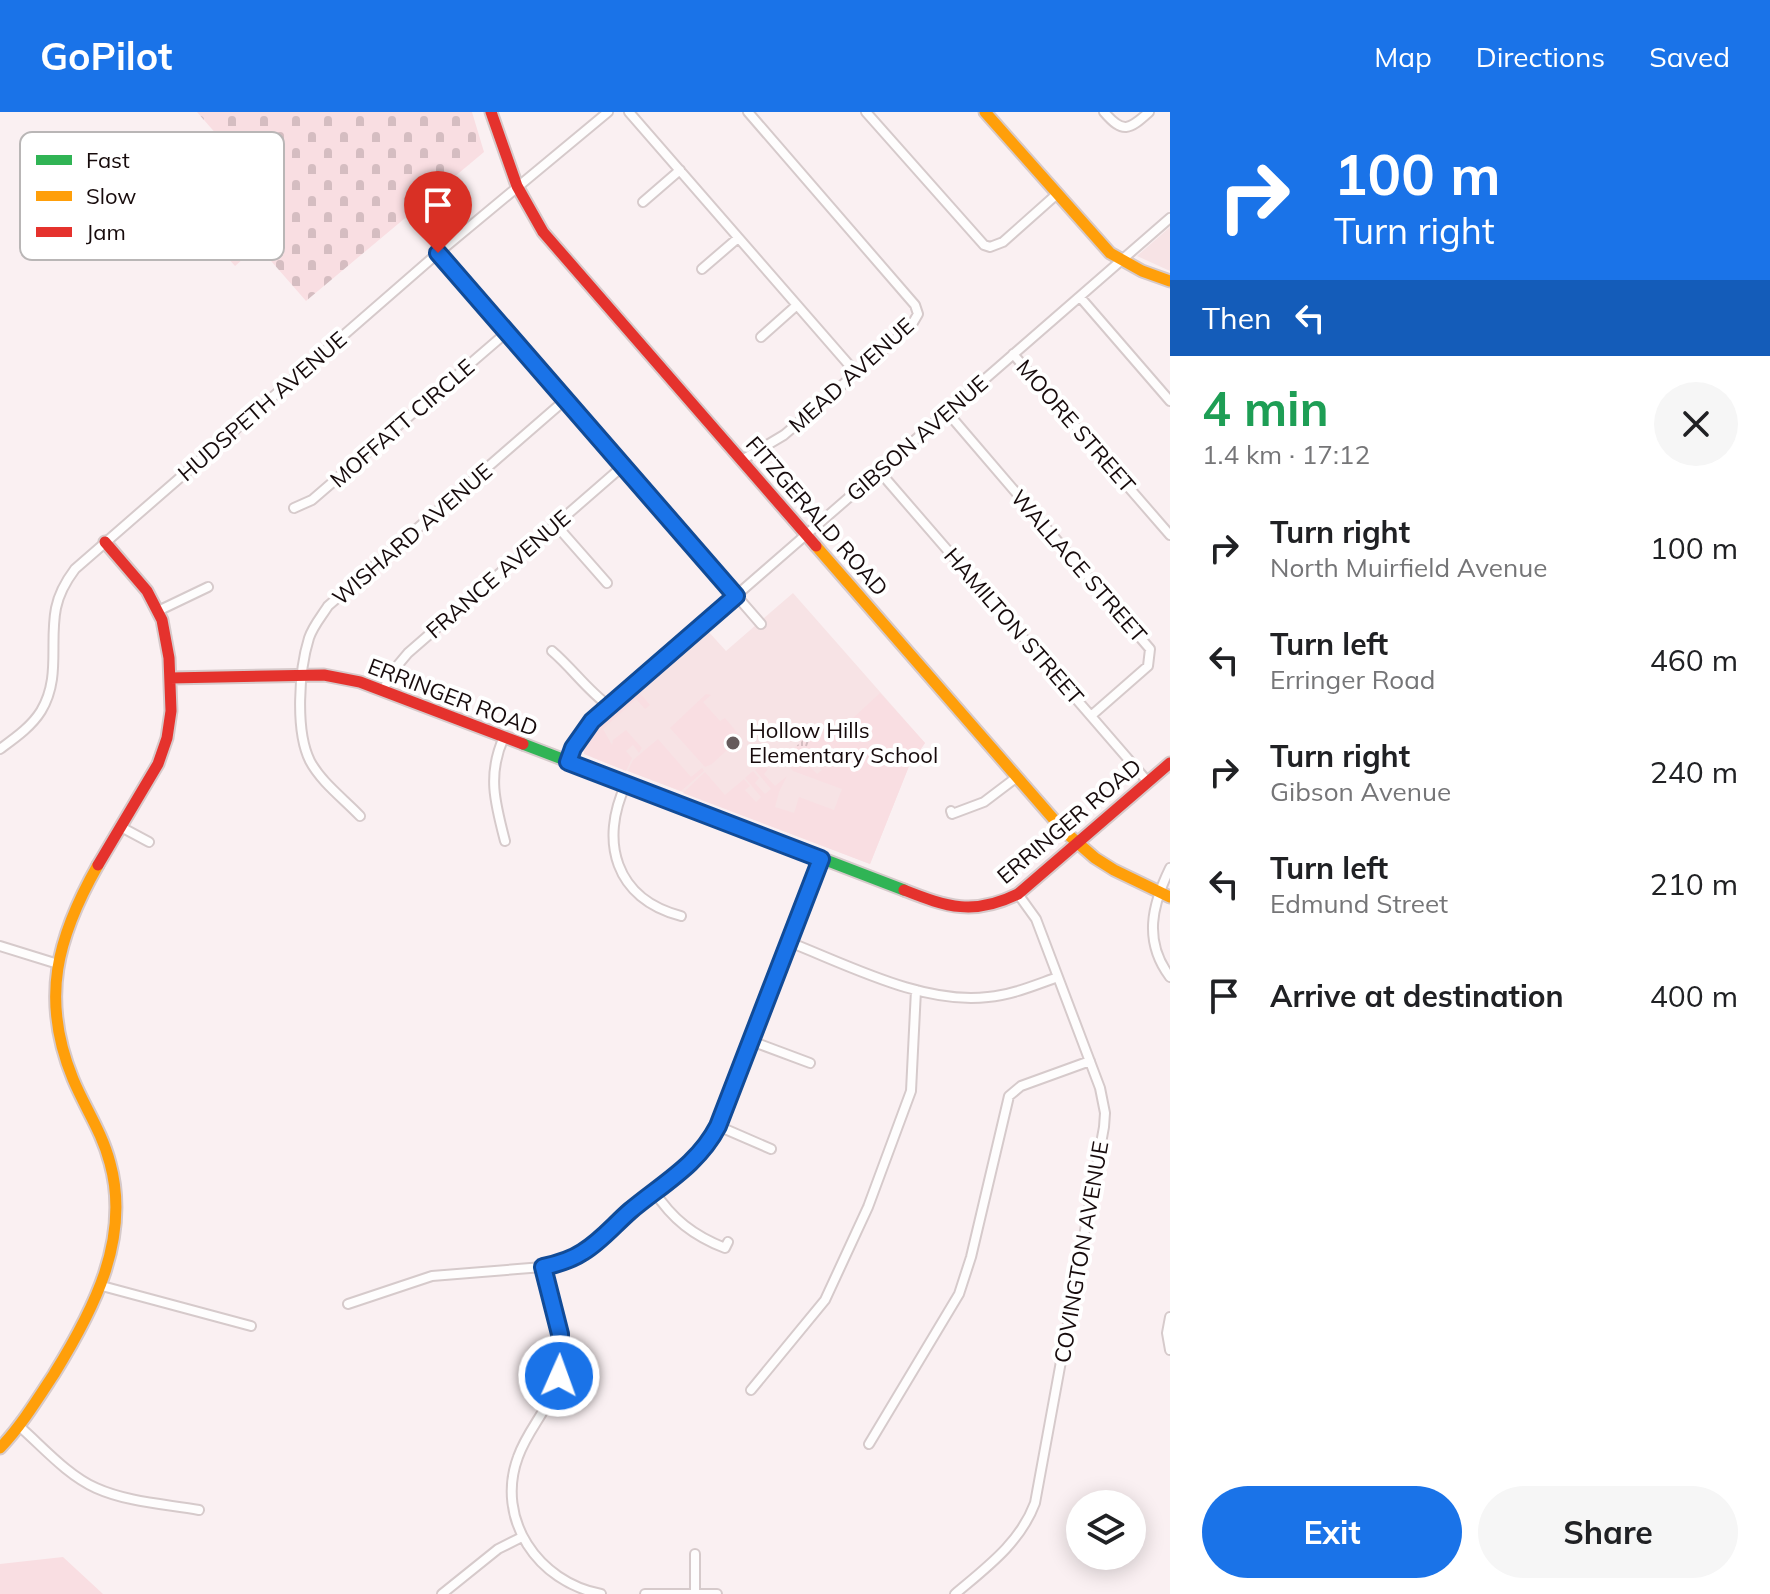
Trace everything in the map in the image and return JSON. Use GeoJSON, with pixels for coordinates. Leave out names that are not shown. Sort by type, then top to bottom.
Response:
{"type":"FeatureCollection","features":[{"type":"Feature","properties":{"kind":"street","name":"FITZGERALD ROAD"},"geometry":{"type":"LineString","coordinates":[[491,112],[517,186],[543,232],[1077,843],[1114,870],[1164,894]]}},
{"type":"Feature","properties":{"kind":"street","name":"HUDSPETH AVENUE"},"geometry":{"type":"LineString","coordinates":[[0,749],[34,720],[45,703],[53,679],[54,618],[59,595],[75,569],[438,253],[608,112]]}},
{"type":"Feature","properties":{"kind":"street"},"geometry":{"type":"LineString","coordinates":[[629,112],[857,374]]}},
{"type":"Feature","properties":{"kind":"street","name":"MEAD AVENUE"},"geometry":{"type":"LineString","coordinates":[[742,460],[784,435],[911,326],[918,314],[915,305],[748,112]]}},
{"type":"Feature","properties":{"kind":"street"},"geometry":{"type":"LineString","coordinates":[[866,112],[984,245],[990,247],[1003,242],[1057,194]]}},
{"type":"Feature","properties":{"kind":"street"},"geometry":{"type":"LineString","coordinates":[[985,112],[1103,246],[1142,271],[1170,281]]}},
{"type":"Feature","properties":{"kind":"street"},"geometry":{"type":"LineString","coordinates":[[1104,112],[1124,128],[1137,123],[1149,112]]}},
{"type":"Feature","properties":{"kind":"street"},"geometry":{"type":"LineString","coordinates":[[643,202],[680,170]]}},
{"type":"Feature","properties":{"kind":"street","name":"GIBSON AVENUE"},"geometry":{"type":"LineString","coordinates":[[568,762],[582,733],[609,706],[1170,218]]}},
{"type":"Feature","properties":{"kind":"street"},"geometry":{"type":"LineString","coordinates":[[702,269],[738,238]]}},
{"type":"Feature","properties":{"kind":"street"},"geometry":{"type":"LineString","coordinates":[[438,253],[761,624]]}},
{"type":"Feature","properties":{"kind":"street"},"geometry":{"type":"LineString","coordinates":[[1080,297],[1170,401]]}},
{"type":"Feature","properties":{"kind":"street"},"geometry":{"type":"LineString","coordinates":[[761,337],[797,305]]}},
{"type":"Feature","properties":{"kind":"street","name":"MOFFATT CIRCLE"},"geometry":{"type":"LineString","coordinates":[[294,508],[312,500],[507,332]]}},
{"type":"Feature","properties":{"kind":"street","name":"MOORE STREET"},"geometry":{"type":"LineString","coordinates":[[1013,354],[1170,535]]}},
{"type":"Feature","properties":{"kind":"street","name":"WISHARD AVENUE"},"geometry":{"type":"LineString","coordinates":[[360,816],[317,772],[306,751],[301,726],[303,675],[310,636],[328,606],[565,400]]}},
{"type":"Feature","properties":{"kind":"street","name":"WALLACE STREET"},"geometry":{"type":"LineString","coordinates":[[947,412],[1150,649],[1148,666],[1092,715]]}},
{"type":"Feature","properties":{"kind":"street","name":"FRANCE AVENUE"},"geometry":{"type":"LineString","coordinates":[[383,691],[392,672],[408,653],[623,466]]}},
{"type":"Feature","properties":{"kind":"street","name":"HAMILTON STREET"},"geometry":{"type":"LineString","coordinates":[[879,471],[1148,782]]}},
{"type":"Feature","properties":{"kind":"street"},"geometry":{"type":"LineString","coordinates":[[556,525],[607,583]]}},
{"type":"Feature","properties":{"kind":"street"},"geometry":{"type":"LineString","coordinates":[[0,1448],[19,1426],[77,1337],[102,1286],[114,1235],[114,1182],[100,1132],[65,1059],[55,1005],[58,964],[71,915],[154,773],[171,721],[169,639],[160,610],[105,542]]}},
{"type":"Feature","properties":{"kind":"street"},"geometry":{"type":"LineString","coordinates":[[160,610],[208,587]]}},
{"type":"Feature","properties":{"kind":"street"},"geometry":{"type":"LineString","coordinates":[[552,651],[609,706]]}},
{"type":"Feature","properties":{"kind":"street","name":"ERRINGER ROAD"},"geometry":{"type":"LineString","coordinates":[[170,678],[303,675],[342,678],[954,908],[987,908],[1018,894],[1170,763]]}},
{"type":"Feature","properties":{"kind":"street"},"geometry":{"type":"LineString","coordinates":[[504,737],[495,761],[492,784],[505,841]]}},
{"type":"Feature","properties":{"kind":"street"},"geometry":{"type":"LineString","coordinates":[[951,811],[952,814],[984,802],[1017,777]]}},
{"type":"Feature","properties":{"kind":"street"},"geometry":{"type":"LineString","coordinates":[[626,784],[612,824],[613,846],[619,865],[629,883],[643,898],[660,909],[681,916]]}},
{"type":"Feature","properties":{"kind":"street"},"geometry":{"type":"LineString","coordinates":[[121,827],[149,842]]}},
{"type":"Feature","properties":{"kind":"street"},"geometry":{"type":"LineString","coordinates":[[348,1304],[432,1276],[558,1264],[583,1253],[697,1158],[718,1126],[821,859]]}},
{"type":"Feature","properties":{"kind":"street"},"geometry":{"type":"LineString","coordinates":[[1170,868],[1164,894],[1153,913],[1153,938],[1160,964],[1170,977]]}},
{"type":"Feature","properties":{"kind":"street","name":"COVINGTON AVENUE"},"geometry":{"type":"LineString","coordinates":[[955,1594],[1012,1543],[1022,1531],[1035,1503],[1104,1127],[1103,1099],[1090,1061],[1036,919],[1018,894]]}},
{"type":"Feature","properties":{"kind":"street"},"geometry":{"type":"LineString","coordinates":[[789,942],[916,990],[949,997],[986,998],[1019,991],[1058,977]]}},
{"type":"Feature","properties":{"kind":"street"},"geometry":{"type":"LineString","coordinates":[[0,946],[58,964]]}},
{"type":"Feature","properties":{"kind":"street"},"geometry":{"type":"LineString","coordinates":[[751,1390],[825,1300],[868,1207],[911,1091],[916,990]]}},
{"type":"Feature","properties":{"kind":"street"},"geometry":{"type":"LineString","coordinates":[[751,1041],[810,1063]]}},
{"type":"Feature","properties":{"kind":"street"},"geometry":{"type":"LineString","coordinates":[[869,1444],[959,1294],[971,1257],[1009,1096],[1021,1086],[1090,1061]]}},
{"type":"Feature","properties":{"kind":"street"},"geometry":{"type":"LineString","coordinates":[[718,1126],[771,1149]]}},
{"type":"Feature","properties":{"kind":"street"},"geometry":{"type":"LineString","coordinates":[[654,1191],[670,1214],[691,1232],[725,1248],[728,1242]]}},
{"type":"Feature","properties":{"kind":"street"},"geometry":{"type":"LineString","coordinates":[[543,1267],[560,1334],[561,1362],[555,1389],[523,1445],[514,1472],[512,1498],[522,1537],[549,1571],[572,1586],[601,1594]]}},
{"type":"Feature","properties":{"kind":"street"},"geometry":{"type":"LineString","coordinates":[[102,1286],[251,1326]]}},
{"type":"Feature","properties":{"kind":"street"},"geometry":{"type":"LineString","coordinates":[[1170,1317],[1167,1333],[1170,1350]]}},
{"type":"Feature","properties":{"kind":"street"},"geometry":{"type":"LineString","coordinates":[[19,1426],[74,1475],[96,1488],[118,1496],[199,1510]]}},
{"type":"Feature","properties":{"kind":"street"},"geometry":{"type":"LineString","coordinates":[[442,1594],[489,1555],[522,1537]]}},
{"type":"Feature","properties":{"kind":"street"},"geometry":{"type":"LineString","coordinates":[[695,1554],[695,1592]]}},
{"type":"Feature","properties":{"kind":"street"},"geometry":{"type":"LineString","coordinates":[[645,1594],[717,1594]]}},
{"type":"Feature","properties":{"kind":"shaded area"},"geometry":{"type":"Polygon","coordinates":[[[1170,227],[1170,271],[1137,256],[1170,227]]]}},
{"type":"Feature","properties":{"kind":"shaded area"},"geometry":{"type":"Polygon","coordinates":[[[793,593],[925,743],[909,766],[870,864],[582,751],[596,728],[707,630],[726,651],[793,593]]]}},
{"type":"Feature","properties":{"kind":"green space"},"geometry":{"type":"Polygon","coordinates":[[[197,112],[472,112],[484,152],[306,301],[270,260],[284,260],[284,132],[214,132],[197,112]]]}},
{"type":"Feature","properties":{"kind":"green space"},"geometry":{"type":"Polygon","coordinates":[[[638,691],[650,705],[645,709],[636,699],[603,729],[612,745],[613,740],[626,730],[642,748],[639,753],[633,745],[626,751],[632,758],[626,771],[584,754],[589,737],[596,728],[638,691]]]}},
{"type":"Feature","properties":{"kind":"green space"},"geometry":{"type":"Polygon","coordinates":[[[880,693],[925,743],[909,766],[870,864],[683,793],[705,772],[725,795],[744,779],[750,786],[745,790],[756,802],[761,797],[745,778],[753,771],[759,778],[755,783],[765,794],[771,789],[755,770],[763,764],[768,769],[764,774],[775,786],[787,776],[775,807],[794,813],[799,797],[834,810],[842,789],[793,771],[781,756],[791,747],[817,774],[822,770],[816,763],[835,747],[818,727],[827,719],[839,731],[880,693]]]}},
{"type":"Feature","properties":{"kind":"green space"},"geometry":{"type":"Polygon","coordinates":[[[706,694],[711,695],[703,702],[720,721],[725,718],[741,737],[705,767],[670,728],[706,694]]]}},
{"type":"Feature","properties":{"kind":"green space"},"geometry":{"type":"Polygon","coordinates":[[[818,727],[835,747],[811,768],[794,748],[818,727]]]}},
{"type":"Feature","properties":{"kind":"green space"},"geometry":{"type":"Polygon","coordinates":[[[658,739],[691,777],[702,768],[704,771],[681,791],[628,771],[633,760],[658,739]]]}},
{"type":"Feature","properties":{"kind":"green space"},"geometry":{"type":"Polygon","coordinates":[[[63,1557],[103,1594],[0,1594],[0,1564],[63,1557]]]}},
{"type":"Feature","properties":{"kind":"traffic: fast"},"geometry":{"type":"LineString","coordinates":[[523,744],[904,890]]}},
{"type":"Feature","properties":{"kind":"traffic: slow"},"geometry":{"type":"LineString","coordinates":[[985,112],[1110,253],[1142,271],[1170,281]]}},
{"type":"Feature","properties":{"kind":"traffic: slow"},"geometry":{"type":"LineString","coordinates":[[816,546],[1063,830],[1114,870],[1170,897]]}},
{"type":"Feature","properties":{"kind":"traffic: slow"},"geometry":{"type":"LineString","coordinates":[[0,1448],[54,1374],[82,1325],[112,1247],[116,1219],[110,1163],[63,1050],[57,1022],[56,995],[63,943],[98,865]]}},
{"type":"Feature","properties":{"kind":"traffic: jam"},"geometry":{"type":"LineString","coordinates":[[491,112],[517,186],[543,232],[816,546]]}},
{"type":"Feature","properties":{"kind":"traffic: jam"},"geometry":{"type":"LineString","coordinates":[[98,865],[158,764],[167,738],[171,711],[169,658],[162,620],[147,591],[105,542]]}},
{"type":"Feature","properties":{"kind":"traffic: jam"},"geometry":{"type":"LineString","coordinates":[[170,678],[324,675],[360,682],[523,744]]}},
{"type":"Feature","properties":{"kind":"traffic: jam"},"geometry":{"type":"LineString","coordinates":[[904,890],[961,907],[988,905],[1018,894],[1170,763]]}},
{"type":"Feature","properties":{"kind":"place","name":"Hollow Hills Elementary School"},"geometry":{"type":"Point","coordinates":[733,743]}},
{"type":"Feature","properties":{"kind":"route"},"geometry":{"type":"LineString","coordinates":[[438,253],[736,596],[592,721],[573,748],[568,762],[821,859],[709,1143],[687,1167],[628,1213],[594,1245],[571,1259],[543,1267],[562,1347],[559,1376]]}}]}
